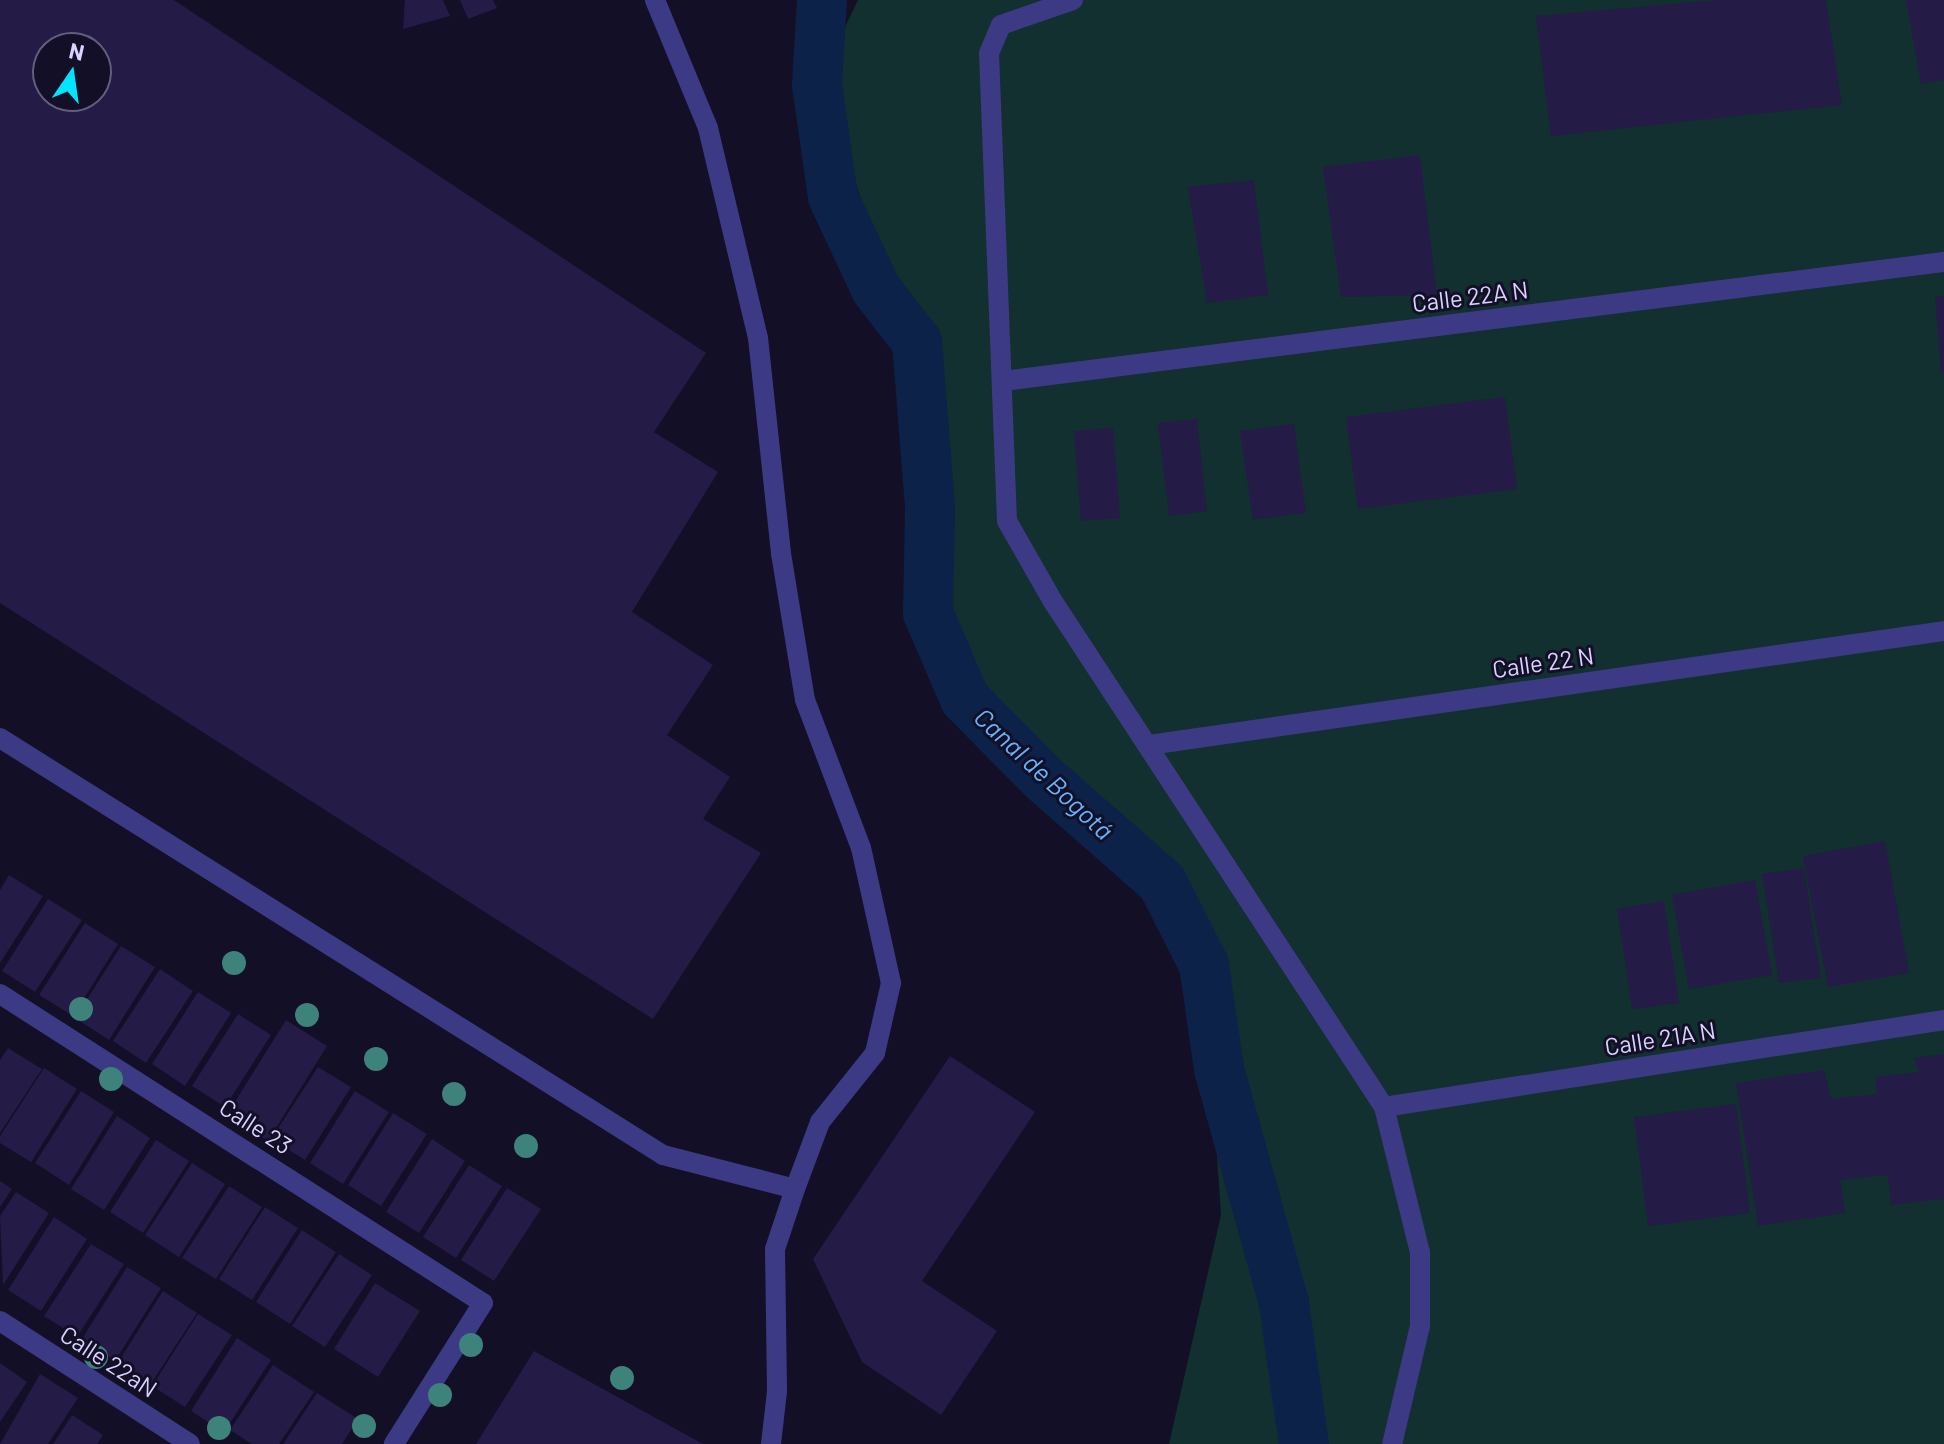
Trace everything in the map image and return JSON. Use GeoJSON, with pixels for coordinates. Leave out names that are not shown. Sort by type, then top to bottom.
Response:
{"type":"FeatureCollection","features":[{"type":"Feature","properties":{"kind":"street"},"geometry":{"type":"LineString","coordinates":[[655,0],[708,128],[758,338],[781,553],[805,700],[861,848],[891,983],[875,1053],[820,1122],[775,1249],[777,1391],[771,1444]]}},
{"type":"Feature","properties":{"kind":"street"},"geometry":{"type":"LineString","coordinates":[[1073,0],[1027,8],[1001,25],[989,53],[1007,521],[1052,600],[1384,1107],[1420,1252],[1420,1326],[1392,1444]]}},
{"type":"Feature","properties":{"kind":"street","name":"Calle 22A N"},"geometry":{"type":"LineString","coordinates":[[1003,381],[1944,262]]}},
{"type":"Feature","properties":{"kind":"street","name":"Calle 22 N"},"geometry":{"type":"LineString","coordinates":[[1149,745],[1944,631]]}},
{"type":"Feature","properties":{"kind":"street"},"geometry":{"type":"LineString","coordinates":[[0,738],[663,1155],[795,1189]]}},
{"type":"Feature","properties":{"kind":"street","name":"Calle 23"},"geometry":{"type":"LineString","coordinates":[[0,994],[483,1303],[394,1444]]}},
{"type":"Feature","properties":{"kind":"street","name":"Calle 21A N"},"geometry":{"type":"LineString","coordinates":[[1384,1107],[1944,1020]]}},
{"type":"Feature","properties":{"kind":"street","name":"Calle 22aN"},"geometry":{"type":"LineString","coordinates":[[0,1321],[190,1444]]}},
{"type":"Feature","properties":{"kind":"green space"},"geometry":{"type":"Polygon","coordinates":[[[858,0],[1944,0],[1944,1444],[1169,1444],[1221,1215],[1204,965],[945,651],[917,342],[817,85],[858,0]]]}},
{"type":"Feature","properties":{"kind":"building"},"geometry":{"type":"Polygon","coordinates":[[[0,0],[174,0],[706,353],[654,432],[718,472],[632,612],[713,665],[667,735],[730,777],[703,819],[761,853],[653,1019],[0,603],[0,0]]]}},
{"type":"Feature","properties":{"kind":"building"},"geometry":{"type":"Polygon","coordinates":[[[405,0],[443,0],[450,16],[403,29],[405,0]]]}},
{"type":"Feature","properties":{"kind":"building"},"geometry":{"type":"Polygon","coordinates":[[[460,0],[493,0],[497,8],[468,19],[460,0]]]}},
{"type":"Feature","properties":{"kind":"building"},"geometry":{"type":"Polygon","coordinates":[[[1718,0],[1826,0],[1842,105],[1551,136],[1536,16],[1718,0]]]}},
{"type":"Feature","properties":{"kind":"building"},"geometry":{"type":"Polygon","coordinates":[[[1906,0],[1944,0],[1944,80],[1921,84],[1906,0]]]}},
{"type":"Feature","properties":{"kind":"building"},"geometry":{"type":"Polygon","coordinates":[[[1420,155],[1437,295],[1341,297],[1323,167],[1420,155]]]}},
{"type":"Feature","properties":{"kind":"building"},"geometry":{"type":"Polygon","coordinates":[[[1254,180],[1268,295],[1207,303],[1188,187],[1254,180]]]}},
{"type":"Feature","properties":{"kind":"building"},"geometry":{"type":"Polygon","coordinates":[[[1944,296],[1944,372],[1941,372],[1935,297],[1944,296]]]}},
{"type":"Feature","properties":{"kind":"building"},"geometry":{"type":"Polygon","coordinates":[[[1505,397],[1517,489],[1358,509],[1346,417],[1505,397]]]}},
{"type":"Feature","properties":{"kind":"building"},"geometry":{"type":"Polygon","coordinates":[[[1197,419],[1207,511],[1169,516],[1158,423],[1197,419]]]}},
{"type":"Feature","properties":{"kind":"building"},"geometry":{"type":"Polygon","coordinates":[[[1294,424],[1306,513],[1253,520],[1240,431],[1294,424]]]}},
{"type":"Feature","properties":{"kind":"building"},"geometry":{"type":"Polygon","coordinates":[[[1113,428],[1120,518],[1081,521],[1074,431],[1113,428]]]}},
{"type":"Feature","properties":{"kind":"building"},"geometry":{"type":"Polygon","coordinates":[[[1885,841],[1909,973],[1828,987],[1803,856],[1885,841]]]}},
{"type":"Feature","properties":{"kind":"building"},"geometry":{"type":"Polygon","coordinates":[[[1804,868],[1821,978],[1779,983],[1762,874],[1804,868]]]}},
{"type":"Feature","properties":{"kind":"building"},"geometry":{"type":"Polygon","coordinates":[[[9,875],[43,896],[0,963],[0,890],[9,875]]]}},
{"type":"Feature","properties":{"kind":"building"},"geometry":{"type":"Polygon","coordinates":[[[1755,880],[1772,975],[1689,989],[1672,895],[1755,880]]]}},
{"type":"Feature","properties":{"kind":"building"},"geometry":{"type":"Polygon","coordinates":[[[48,899],[82,920],[35,992],[2,971],[48,899]]]}},
{"type":"Feature","properties":{"kind":"building"},"geometry":{"type":"Polygon","coordinates":[[[1664,901],[1679,1003],[1632,1009],[1617,909],[1664,901]]]}},
{"type":"Feature","properties":{"kind":"building"},"geometry":{"type":"Polygon","coordinates":[[[85,923],[118,944],[73,1016],[39,995],[85,923]]]}},
{"type":"Feature","properties":{"kind":"building"},"geometry":{"type":"Polygon","coordinates":[[[121,946],[155,967],[109,1040],[75,1018],[121,946]]]}},
{"type":"Feature","properties":{"kind":"building"},"geometry":{"type":"Polygon","coordinates":[[[160,969],[193,991],[146,1063],[113,1041],[160,969]]]}},
{"type":"Feature","properties":{"kind":"building"},"geometry":{"type":"Polygon","coordinates":[[[198,992],[231,1013],[185,1086],[152,1064],[198,992]]]}},
{"type":"Feature","properties":{"kind":"building"},"geometry":{"type":"Polygon","coordinates":[[[238,1014],[271,1035],[225,1107],[192,1086],[238,1014]]]}},
{"type":"Feature","properties":{"kind":"building"},"geometry":{"type":"Polygon","coordinates":[[[286,1020],[327,1046],[268,1141],[226,1116],[286,1020]]]}},
{"type":"Feature","properties":{"kind":"building"},"geometry":{"type":"Polygon","coordinates":[[[8,1048],[42,1069],[0,1133],[0,1060],[8,1048]]]}},
{"type":"Feature","properties":{"kind":"building"},"geometry":{"type":"Polygon","coordinates":[[[1944,1054],[1944,1199],[1891,1205],[1888,1175],[1840,1180],[1845,1213],[1758,1226],[1736,1083],[1824,1070],[1831,1099],[1877,1094],[1875,1077],[1919,1072],[1914,1058],[1944,1054]]]}},
{"type":"Feature","properties":{"kind":"building"},"geometry":{"type":"Polygon","coordinates":[[[950,1056],[1035,1112],[922,1281],[997,1331],[941,1415],[862,1362],[813,1259],[950,1056]]]}},
{"type":"Feature","properties":{"kind":"building"},"geometry":{"type":"Polygon","coordinates":[[[318,1067],[351,1087],[305,1160],[271,1139],[318,1067]]]}},
{"type":"Feature","properties":{"kind":"building"},"geometry":{"type":"Polygon","coordinates":[[[44,1068],[77,1089],[31,1162],[0,1143],[0,1136],[44,1068]]]}},
{"type":"Feature","properties":{"kind":"building"},"geometry":{"type":"Polygon","coordinates":[[[81,1091],[114,1112],[69,1185],[35,1163],[81,1091]]]}},
{"type":"Feature","properties":{"kind":"building"},"geometry":{"type":"Polygon","coordinates":[[[355,1091],[389,1112],[343,1184],[310,1163],[355,1091]]]}},
{"type":"Feature","properties":{"kind":"building"},"geometry":{"type":"Polygon","coordinates":[[[1736,1104],[1750,1213],[1648,1226],[1634,1117],[1736,1104]]]}},
{"type":"Feature","properties":{"kind":"building"},"geometry":{"type":"Polygon","coordinates":[[[393,1113],[427,1134],[381,1206],[348,1185],[393,1113]]]}},
{"type":"Feature","properties":{"kind":"building"},"geometry":{"type":"Polygon","coordinates":[[[117,1116],[150,1138],[104,1210],[71,1189],[117,1116]]]}},
{"type":"Feature","properties":{"kind":"building"},"geometry":{"type":"Polygon","coordinates":[[[432,1139],[465,1161],[419,1233],[386,1212],[432,1139]]]}},
{"type":"Feature","properties":{"kind":"building"},"geometry":{"type":"Polygon","coordinates":[[[156,1140],[189,1161],[143,1233],[110,1212],[156,1140]]]}},
{"type":"Feature","properties":{"kind":"building"},"geometry":{"type":"Polygon","coordinates":[[[192,1163],[225,1184],[179,1257],[145,1235],[192,1163]]]}},
{"type":"Feature","properties":{"kind":"building"},"geometry":{"type":"Polygon","coordinates":[[[469,1165],[502,1186],[456,1258],[423,1237],[469,1165]]]}},
{"type":"Feature","properties":{"kind":"building"},"geometry":{"type":"Polygon","coordinates":[[[0,1181],[12,1189],[0,1207],[0,1181]]]}},
{"type":"Feature","properties":{"kind":"building"},"geometry":{"type":"Polygon","coordinates":[[[229,1186],[262,1207],[216,1279],[182,1258],[229,1186]]]}},
{"type":"Feature","properties":{"kind":"building"},"geometry":{"type":"Polygon","coordinates":[[[507,1188],[541,1209],[494,1281],[461,1260],[507,1188]]]}},
{"type":"Feature","properties":{"kind":"building"},"geometry":{"type":"Polygon","coordinates":[[[16,1192],[49,1213],[3,1285],[0,1216],[16,1192]]]}},
{"type":"Feature","properties":{"kind":"building"},"geometry":{"type":"Polygon","coordinates":[[[265,1207],[298,1228],[252,1300],[219,1279],[265,1207]]]}},
{"type":"Feature","properties":{"kind":"building"},"geometry":{"type":"Polygon","coordinates":[[[54,1217],[87,1239],[41,1311],[8,1290],[54,1217]]]}},
{"type":"Feature","properties":{"kind":"building"},"geometry":{"type":"Polygon","coordinates":[[[302,1230],[336,1252],[290,1324],[256,1302],[302,1230]]]}},
{"type":"Feature","properties":{"kind":"building"},"geometry":{"type":"Polygon","coordinates":[[[91,1244],[124,1264],[77,1337],[44,1316],[91,1244]]]}},
{"type":"Feature","properties":{"kind":"building"},"geometry":{"type":"Polygon","coordinates":[[[339,1254],[372,1275],[325,1347],[292,1326],[339,1254]]]}},
{"type":"Feature","properties":{"kind":"building"},"geometry":{"type":"Polygon","coordinates":[[[127,1267],[161,1288],[115,1361],[82,1339],[127,1267]]]}},
{"type":"Feature","properties":{"kind":"building"},"geometry":{"type":"Polygon","coordinates":[[[375,1283],[420,1311],[378,1377],[334,1349],[375,1283]]]}},
{"type":"Feature","properties":{"kind":"building"},"geometry":{"type":"Polygon","coordinates":[[[163,1291],[197,1313],[150,1385],[117,1364],[163,1291]]]}},
{"type":"Feature","properties":{"kind":"building"},"geometry":{"type":"Polygon","coordinates":[[[198,1314],[232,1335],[185,1407],[152,1386],[198,1314]]]}},
{"type":"Feature","properties":{"kind":"building"},"geometry":{"type":"Polygon","coordinates":[[[237,1338],[271,1360],[224,1432],[191,1411],[237,1338]]]}},
{"type":"Feature","properties":{"kind":"building"},"geometry":{"type":"Polygon","coordinates":[[[534,1351],[703,1444],[476,1444],[534,1351]]]}},
{"type":"Feature","properties":{"kind":"building"},"geometry":{"type":"Polygon","coordinates":[[[0,1363],[27,1382],[0,1422],[0,1363]]]}},
{"type":"Feature","properties":{"kind":"building"},"geometry":{"type":"Polygon","coordinates":[[[273,1365],[314,1392],[279,1444],[252,1444],[230,1430],[273,1365]]]}},
{"type":"Feature","properties":{"kind":"building"},"geometry":{"type":"Polygon","coordinates":[[[40,1374],[78,1398],[48,1444],[0,1444],[40,1374]]]}},
{"type":"Feature","properties":{"kind":"building"},"geometry":{"type":"Polygon","coordinates":[[[317,1393],[358,1419],[342,1444],[283,1444],[317,1393]]]}},
{"type":"Feature","properties":{"kind":"building"},"geometry":{"type":"Polygon","coordinates":[[[72,1415],[103,1435],[97,1444],[53,1444],[72,1415]]]}},
{"type":"Feature","properties":{"kind":"waterway","name":"Canal de Bogotá"},"geometry":{"type":"LineString","coordinates":[[822,0],[817,85],[833,197],[876,289],[917,342],[930,509],[928,613],[965,699],[1043,778],[1162,882],[1204,965],[1219,1069],[1284,1304],[1304,1444]]}}]}
